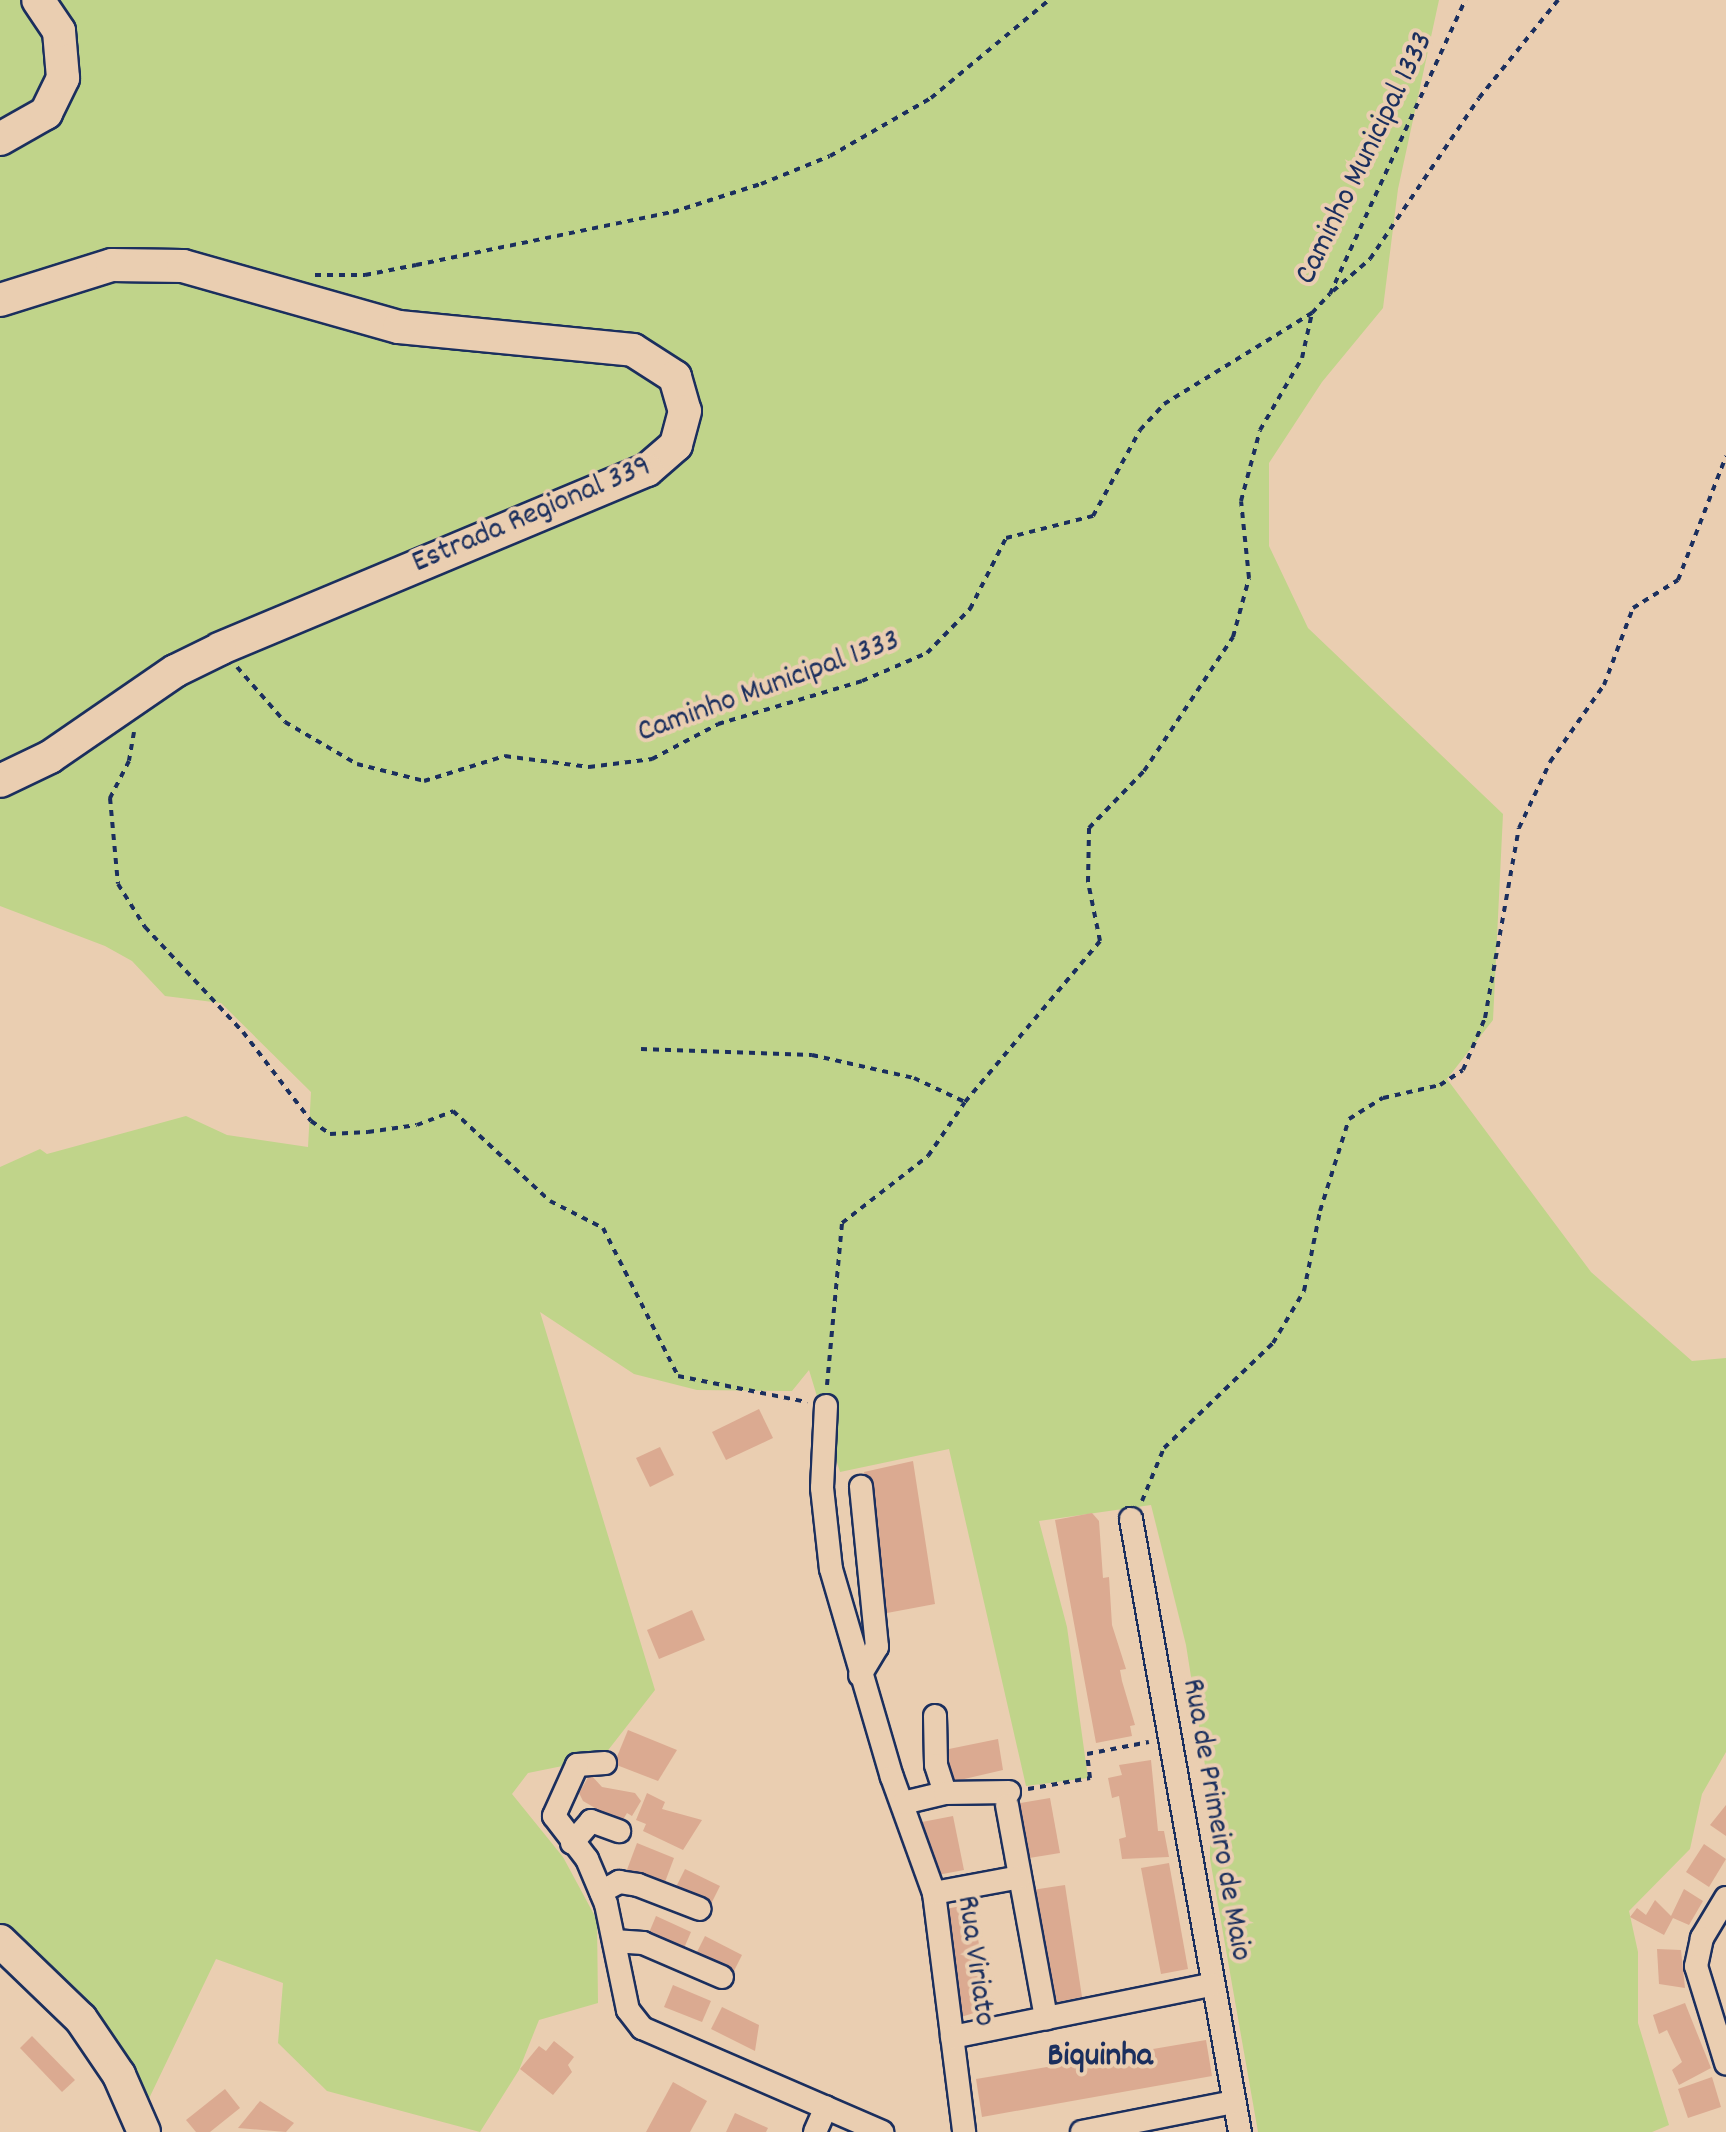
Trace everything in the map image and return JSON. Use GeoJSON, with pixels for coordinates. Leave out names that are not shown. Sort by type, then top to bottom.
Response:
{"type":"FeatureCollection","features":[{"type":"Feature","properties":{"kind":"main road"},"geometry":{"type":"LineString","coordinates":[[0,139],[46,113],[63,78],[59,31],[38,0]]}},
{"type":"Feature","properties":{"kind":"main road","name":"Estrada Regional 339"},"geometry":{"type":"LineString","coordinates":[[0,300],[130,262],[183,266],[399,327],[633,350],[675,377],[682,394],[682,430],[676,445],[647,470],[220,649],[140,694],[50,757],[0,781]]}},
{"type":"Feature","properties":{"kind":"main road"},"geometry":{"type":"LineString","coordinates":[[0,1941],[81,2019],[119,2075],[144,2132]]}},
{"type":"Feature","properties":{"kind":"street","name":"Rua Viriato"},"geometry":{"type":"LineString","coordinates":[[826,1406],[822,1488],[831,1569],[860,1675],[934,1893],[964,2132]]}},
{"type":"Feature","properties":{"kind":"street"},"geometry":{"type":"LineString","coordinates":[[860,1675],[877,1647],[861,1487]]}},
{"type":"Feature","properties":{"kind":"street","name":"Rua de Primeiro de Maio"},"geometry":{"type":"LineString","coordinates":[[1131,1519],[1167,1738],[1240,2132]]}},
{"type":"Feature","properties":{"kind":"street"},"geometry":{"type":"LineString","coordinates":[[935,1716],[936,1765],[945,1793]]}},
{"type":"Feature","properties":{"kind":"street"},"geometry":{"type":"LineString","coordinates":[[605,1763],[577,1765],[554,1816],[601,1892],[628,2010],[642,2028],[882,2132]]}},
{"type":"Feature","properties":{"kind":"street"},"geometry":{"type":"LineString","coordinates":[[903,1803],[945,1793],[1008,1799],[1046,2018]]}},
{"type":"Feature","properties":{"kind":"street"},"geometry":{"type":"LineString","coordinates":[[572,1843],[591,1821],[619,1831]]}},
{"type":"Feature","properties":{"kind":"street"},"geometry":{"type":"LineString","coordinates":[[934,1893],[1020,1877]]}},
{"type":"Feature","properties":{"kind":"street"},"geometry":{"type":"LineString","coordinates":[[601,1892],[619,1882],[638,1885],[700,1909]]}},
{"type":"Feature","properties":{"kind":"street"},"geometry":{"type":"LineString","coordinates":[[1726,1898],[1702,1938],[1696,1966],[1726,2063]]}},
{"type":"Feature","properties":{"kind":"street"},"geometry":{"type":"LineString","coordinates":[[614,1941],[643,1943],[722,1977]]}},
{"type":"Feature","properties":{"kind":"street"},"geometry":{"type":"LineString","coordinates":[[952,2037],[1211,1985]]}},
{"type":"Feature","properties":{"kind":"street"},"geometry":{"type":"LineString","coordinates":[[1082,2132],[1234,2102]]}},
{"type":"Feature","properties":{"kind":"street"},"geometry":{"type":"LineString","coordinates":[[815,2132],[826,2107]]}},
{"type":"Feature","properties":{"kind":"path"},"geometry":{"type":"LineString","coordinates":[[280,295],[295,280],[325,272],[365,275],[431,262],[673,212],[761,184],[830,156],[931,98],[1049,0]]}},
{"type":"Feature","properties":{"kind":"path","name":"Caminho Municipal 1333"},"geometry":{"type":"LineString","coordinates":[[220,649],[285,722],[357,764],[404,780],[424,781],[505,756],[589,767],[652,759],[718,724],[862,681],[927,653],[970,609],[1006,538],[1093,516],[1140,430],[1164,404],[1312,313],[1330,294],[1465,0]]}},
{"type":"Feature","properties":{"kind":"path"},"geometry":{"type":"LineString","coordinates":[[1330,294],[1370,259],[1470,110],[1558,0]]}},
{"type":"Feature","properties":{"kind":"path"},"geometry":{"type":"LineString","coordinates":[[140,694],[129,761],[110,798],[118,884],[145,927],[243,1032],[311,1121],[330,1134],[368,1132],[417,1125],[453,1111],[550,1201],[603,1228],[678,1376],[826,1406],[831,1288],[842,1223],[928,1156],[965,1102],[1100,941],[1088,882],[1089,828],[1144,771],[1233,637],[1249,578],[1241,501],[1260,430],[1302,358],[1312,313]]}},
{"type":"Feature","properties":{"kind":"path"},"geometry":{"type":"LineString","coordinates":[[1131,1519],[1164,1448],[1273,1343],[1304,1291],[1320,1211],[1349,1119],[1383,1098],[1440,1085],[1463,1070],[1485,1018],[1519,828],[1550,762],[1604,685],[1633,608],[1678,580],[1726,456]]}},
{"type":"Feature","properties":{"kind":"path"},"geometry":{"type":"LineString","coordinates":[[641,1049],[812,1055],[914,1078],[965,1102]]}},
{"type":"Feature","properties":{"kind":"path"},"geometry":{"type":"LineString","coordinates":[[1008,1799],[1090,1778],[1087,1754],[1167,1738]]}},
{"type":"Feature","properties":{"kind":"green space"},"geometry":{"type":"Polygon","coordinates":[[[0,0],[1439,0],[1398,189],[1383,308],[1322,382],[1269,463],[1269,546],[1308,628],[1503,814],[1493,1020],[1447,1079],[1591,1272],[1692,1361],[1726,1358],[1726,1752],[1702,1794],[1690,1849],[1629,1911],[1638,1952],[1638,2023],[1669,2125],[1652,2132],[1258,2132],[1210,1859],[1210,1797],[1186,1645],[1151,1505],[1039,1521],[1067,1627],[1088,1778],[1026,1786],[949,1449],[840,1472],[809,1370],[792,1391],[697,1390],[634,1374],[540,1312],[655,1690],[602,1758],[528,1773],[512,1794],[563,1857],[597,1920],[598,2003],[539,2020],[519,2070],[480,2132],[327,2091],[278,2043],[283,1983],[216,1959],[143,2111],[0,1953],[0,1167],[40,1149],[47,1154],[186,1116],[227,1135],[308,1147],[311,1092],[221,1003],[165,996],[132,961],[105,946],[0,906],[0,0]]]}},
{"type":"Feature","properties":{"kind":"building"},"geometry":{"type":"Polygon","coordinates":[[[759,1409],[773,1438],[726,1460],[712,1432],[759,1409]]]}},
{"type":"Feature","properties":{"kind":"building"},"geometry":{"type":"Polygon","coordinates":[[[660,1447],[674,1475],[650,1487],[636,1458],[660,1447]]]}},
{"type":"Feature","properties":{"kind":"building"},"geometry":{"type":"Polygon","coordinates":[[[913,1461],[935,1604],[887,1613],[864,1472],[913,1461]]]}},
{"type":"Feature","properties":{"kind":"building"},"geometry":{"type":"Polygon","coordinates":[[[1092,1513],[1099,1521],[1103,1578],[1109,1577],[1112,1625],[1126,1669],[1120,1670],[1135,1725],[1130,1726],[1132,1736],[1096,1743],[1055,1520],[1092,1513]]]}},
{"type":"Feature","properties":{"kind":"building"},"geometry":{"type":"Polygon","coordinates":[[[692,1610],[705,1640],[659,1659],[647,1630],[692,1610]]]}},
{"type":"Feature","properties":{"kind":"building"},"geometry":{"type":"Polygon","coordinates":[[[628,1730],[677,1750],[658,1781],[614,1764],[628,1730]]]}},
{"type":"Feature","properties":{"kind":"building"},"geometry":{"type":"Polygon","coordinates":[[[998,1739],[1003,1770],[947,1783],[944,1750],[998,1739]]]}},
{"type":"Feature","properties":{"kind":"building"},"geometry":{"type":"Polygon","coordinates":[[[1151,1760],[1158,1831],[1164,1831],[1169,1857],[1122,1859],[1119,1839],[1126,1837],[1119,1796],[1112,1798],[1108,1778],[1122,1775],[1119,1765],[1151,1760]]]}},
{"type":"Feature","properties":{"kind":"building"},"geometry":{"type":"Polygon","coordinates":[[[590,1774],[602,1787],[635,1793],[641,1801],[632,1816],[627,1813],[621,1823],[583,1801],[579,1793],[590,1774]]]}},
{"type":"Feature","properties":{"kind":"building"},"geometry":{"type":"Polygon","coordinates":[[[647,1793],[665,1802],[662,1809],[702,1820],[683,1850],[643,1831],[646,1824],[636,1820],[647,1793]]]}},
{"type":"Feature","properties":{"kind":"building"},"geometry":{"type":"Polygon","coordinates":[[[1050,1798],[1060,1853],[1023,1859],[1014,1804],[1050,1798]]]}},
{"type":"Feature","properties":{"kind":"building"},"geometry":{"type":"Polygon","coordinates":[[[1726,1805],[1726,1836],[1710,1825],[1726,1805]]]}},
{"type":"Feature","properties":{"kind":"building"},"geometry":{"type":"Polygon","coordinates":[[[953,1816],[964,1870],[932,1876],[922,1822],[953,1816]]]}},
{"type":"Feature","properties":{"kind":"building"},"geometry":{"type":"Polygon","coordinates":[[[637,1843],[674,1858],[662,1890],[625,1875],[637,1843]]]}},
{"type":"Feature","properties":{"kind":"building"},"geometry":{"type":"Polygon","coordinates":[[[1704,1844],[1726,1859],[1709,1887],[1686,1872],[1704,1844]]]}},
{"type":"Feature","properties":{"kind":"building"},"geometry":{"type":"Polygon","coordinates":[[[1169,1863],[1188,1969],[1161,1974],[1141,1868],[1169,1863]]]}},
{"type":"Feature","properties":{"kind":"building"},"geometry":{"type":"Polygon","coordinates":[[[685,1869],[720,1886],[710,1906],[675,1889],[685,1869]]]}},
{"type":"Feature","properties":{"kind":"building"},"geometry":{"type":"Polygon","coordinates":[[[1065,1885],[1082,1997],[1052,2003],[1032,1890],[1065,1885]]]}},
{"type":"Feature","properties":{"kind":"building"},"geometry":{"type":"Polygon","coordinates":[[[1684,1889],[1703,1901],[1689,1925],[1673,1918],[1664,1935],[1630,1917],[1637,1908],[1646,1915],[1655,1900],[1671,1916],[1684,1889]]]}},
{"type":"Feature","properties":{"kind":"building"},"geometry":{"type":"Polygon","coordinates":[[[972,1904],[990,2008],[961,2017],[940,1910],[972,1904]]]}},
{"type":"Feature","properties":{"kind":"building"},"geometry":{"type":"Polygon","coordinates":[[[656,1916],[691,1932],[681,1955],[646,1940],[656,1916]]]}},
{"type":"Feature","properties":{"kind":"building"},"geometry":{"type":"Polygon","coordinates":[[[705,1936],[742,1955],[732,1975],[695,1956],[705,1936]]]}},
{"type":"Feature","properties":{"kind":"building"},"geometry":{"type":"Polygon","coordinates":[[[1657,1949],[1681,1950],[1685,1988],[1659,1984],[1657,1949]]]}},
{"type":"Feature","properties":{"kind":"building"},"geometry":{"type":"Polygon","coordinates":[[[673,1985],[711,2001],[702,2022],[664,2007],[673,1985]]]}},
{"type":"Feature","properties":{"kind":"building"},"geometry":{"type":"Polygon","coordinates":[[[1685,2003],[1711,2068],[1679,2085],[1672,2070],[1682,2062],[1667,2030],[1659,2034],[1653,2015],[1685,2003]]]}},
{"type":"Feature","properties":{"kind":"building"},"geometry":{"type":"Polygon","coordinates":[[[722,2007],[759,2025],[755,2051],[711,2029],[722,2007]]]}},
{"type":"Feature","properties":{"kind":"building"},"geometry":{"type":"Polygon","coordinates":[[[32,2036],[75,2080],[62,2092],[20,2048],[32,2036]]]}},
{"type":"Feature","properties":{"kind":"building"},"geometry":{"type":"Polygon","coordinates":[[[1206,2040],[1212,2076],[982,2117],[976,2079],[1206,2040]]]}},
{"type":"Feature","properties":{"kind":"building"},"geometry":{"type":"Polygon","coordinates":[[[554,2041],[574,2057],[568,2065],[572,2072],[553,2095],[520,2069],[539,2046],[546,2051],[554,2041]]]}},
{"type":"Feature","properties":{"kind":"building"},"geometry":{"type":"Polygon","coordinates":[[[1712,2077],[1721,2107],[1688,2118],[1678,2089],[1712,2077]]]}},
{"type":"Feature","properties":{"kind":"building"},"geometry":{"type":"Polygon","coordinates":[[[673,2082],[707,2101],[690,2132],[646,2132],[673,2082]]]}},
{"type":"Feature","properties":{"kind":"building"},"geometry":{"type":"Polygon","coordinates":[[[225,2089],[240,2108],[210,2132],[196,2132],[186,2120],[225,2089]]]}},
{"type":"Feature","properties":{"kind":"building"},"geometry":{"type":"Polygon","coordinates":[[[260,2101],[294,2123],[286,2132],[238,2128],[260,2101]]]}},
{"type":"Feature","properties":{"kind":"building"},"geometry":{"type":"Polygon","coordinates":[[[735,2113],[768,2128],[766,2132],[726,2132],[735,2113]]]}},
{"type":"Feature","properties":{"kind":"district","name":"Biquinha"},"geometry":{"type":"Point","coordinates":[1100,2058]}}]}
